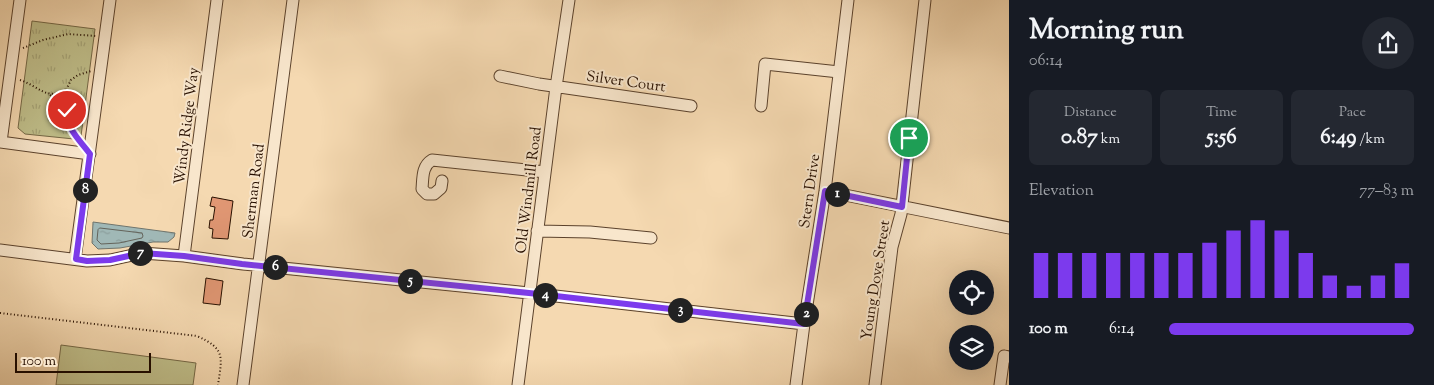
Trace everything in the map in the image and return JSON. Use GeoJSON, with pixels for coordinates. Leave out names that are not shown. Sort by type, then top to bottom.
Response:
{"type":"FeatureCollection","features":[{"type":"Feature","properties":{"kind":"street"},"geometry":{"type":"LineString","coordinates":[[20,0],[1,142],[90,154]]}},
{"type":"Feature","properties":{"kind":"street"},"geometry":{"type":"LineString","coordinates":[[76,259],[110,0]]}},
{"type":"Feature","properties":{"kind":"street","name":"Windy Ridge Way"},"geometry":{"type":"LineString","coordinates":[[184,256],[217,0]]}},
{"type":"Feature","properties":{"kind":"street","name":"Sherman Road"},"geometry":{"type":"LineString","coordinates":[[243,385],[293,0]]}},
{"type":"Feature","properties":{"kind":"street","name":"Old Windmill Road"},"geometry":{"type":"LineString","coordinates":[[518,385],[556,86],[570,0]]}},
{"type":"Feature","properties":{"kind":"street","name":"Stern Drive"},"geometry":{"type":"LineString","coordinates":[[796,385],[825,191],[848,0]]}},
{"type":"Feature","properties":{"kind":"street","name":"Young Dove Street"},"geometry":{"type":"LineString","coordinates":[[875,385],[892,247],[902,207],[925,0]]}},
{"type":"Feature","properties":{"kind":"street"},"geometry":{"type":"LineString","coordinates":[[761,106],[765,64],[839,72]]}},
{"type":"Feature","properties":{"kind":"street","name":"Silver Court"},"geometry":{"type":"LineString","coordinates":[[500,76],[691,106]]}},
{"type":"Feature","properties":{"kind":"street"},"geometry":{"type":"LineString","coordinates":[[442,181],[441,188],[434,194],[427,194],[422,189],[423,175],[427,163],[432,160],[545,172]]}},
{"type":"Feature","properties":{"kind":"street"},"geometry":{"type":"LineString","coordinates":[[825,191],[1009,228]]}},
{"type":"Feature","properties":{"kind":"street"},"geometry":{"type":"LineString","coordinates":[[538,231],[590,232],[651,238]]}},
{"type":"Feature","properties":{"kind":"street"},"geometry":{"type":"LineString","coordinates":[[0,250],[87,261],[110,260],[142,253],[184,256],[804,324]]}},
{"type":"Feature","properties":{"kind":"street"},"geometry":{"type":"LineString","coordinates":[[1000,385],[1006,356]]}},
{"type":"Feature","properties":{"kind":"path"},"geometry":{"type":"LineString","coordinates":[[14,47],[26,49],[43,40],[68,34],[106,37]]}},
{"type":"Feature","properties":{"kind":"path"},"geometry":{"type":"LineString","coordinates":[[50,95],[60,93],[78,75],[90,71],[101,72]]}},
{"type":"Feature","properties":{"kind":"path"},"geometry":{"type":"LineString","coordinates":[[10,78],[22,80],[64,104]]}},
{"type":"Feature","properties":{"kind":"path"},"geometry":{"type":"LineString","coordinates":[[65,89],[64,104],[67,110],[67,122],[90,154]]}},
{"type":"Feature","properties":{"kind":"path"},"geometry":{"type":"LineString","coordinates":[[0,312],[197,336],[211,342],[219,351],[221,364],[218,385]]}},
{"type":"Feature","properties":{"kind":"green space"},"geometry":{"type":"Polygon","coordinates":[[[32,21],[95,29],[81,136],[74,139],[25,134],[18,128],[32,21]]]}},
{"type":"Feature","properties":{"kind":"green space"},"geometry":{"type":"Polygon","coordinates":[[[61,345],[196,363],[193,385],[56,385],[61,345]]]}},
{"type":"Feature","properties":{"kind":"water"},"geometry":{"type":"Polygon","coordinates":[[[93,222],[175,233],[174,237],[168,242],[98,249],[92,243],[93,222]]]}},
{"type":"Feature","properties":{"kind":"building"},"geometry":{"type":"Polygon","coordinates":[[[54,108],[64,109],[63,119],[53,118],[54,108]]]}},
{"type":"Feature","properties":{"kind":"building"},"geometry":{"type":"Polygon","coordinates":[[[212,197],[233,201],[228,239],[212,238],[213,229],[209,228],[210,220],[213,220],[215,207],[210,206],[212,197]]]}},
{"type":"Feature","properties":{"kind":"building"},"geometry":{"type":"Polygon","coordinates":[[[206,278],[223,281],[220,305],[203,303],[206,278]]]}},
{"type":"Feature","properties":{"kind":"route"},"geometry":{"type":"LineString","coordinates":[[67,110],[67,122],[70,128],[90,154],[76,259],[87,261],[110,260],[142,253],[184,256],[242,264],[529,293],[804,324],[825,191],[902,207],[909,138]]}}]}
